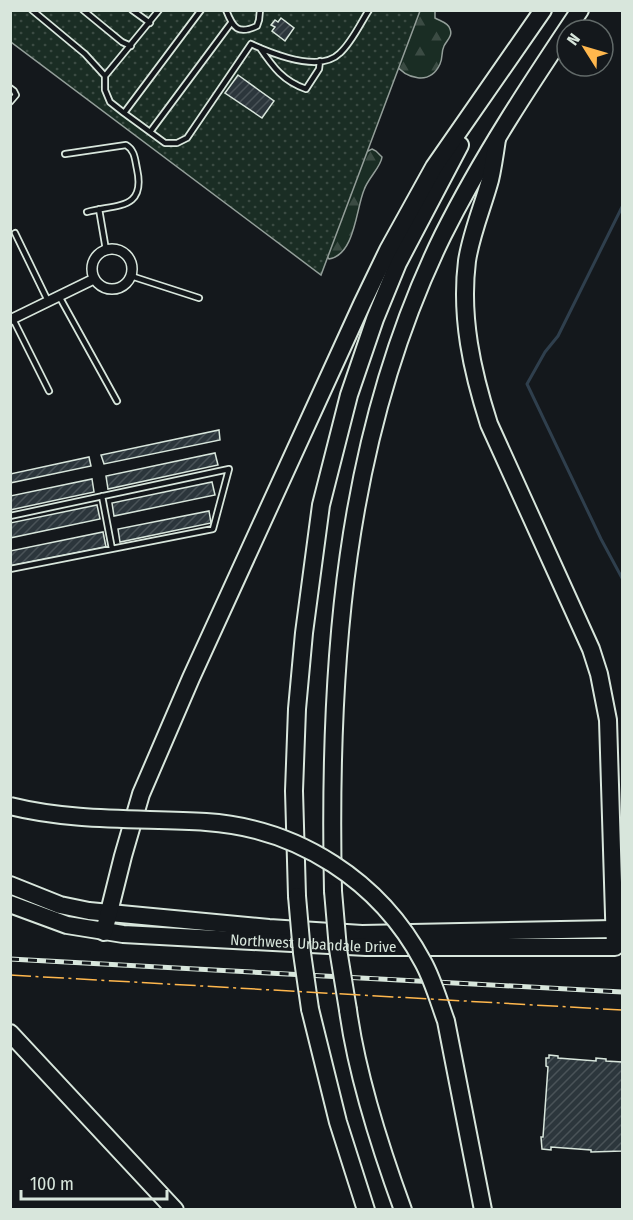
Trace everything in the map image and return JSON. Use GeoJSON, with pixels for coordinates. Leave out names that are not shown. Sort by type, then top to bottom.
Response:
{"type":"FeatureCollection","features":[{"type":"Feature","properties":{"kind":"highway"},"geometry":{"type":"LineString","coordinates":[[104,932],[141,794],[191,678],[362,304],[388,250],[434,166],[543,10]]}},
{"type":"Feature","properties":{"kind":"highway"},"geometry":{"type":"LineString","coordinates":[[403,1209],[389,1172],[362,1077],[338,949],[333,891],[332,748],[340,617],[358,488],[376,416],[401,334],[442,237],[497,139],[580,10]]}},
{"type":"Feature","properties":{"kind":"highway"},"geometry":{"type":"LineString","coordinates":[[366,1209],[338,1122],[310,1009],[302,952],[297,896],[294,791],[297,709],[304,633],[321,505],[349,395],[375,319],[398,263],[458,148],[510,58]]}},
{"type":"Feature","properties":{"kind":"highway"},"geometry":{"type":"LineString","coordinates":[[497,139],[491,177],[468,258],[465,292],[466,326],[478,391],[489,424],[588,643],[599,674],[608,720],[614,929]]}},
{"type":"Feature","properties":{"kind":"highway"},"geometry":{"type":"LineString","coordinates":[[10,806],[81,816],[206,822],[248,828],[286,838],[322,856],[369,891],[394,916],[407,935],[424,963],[441,1005],[483,1209]]}},
{"type":"Feature","properties":{"kind":"highway","name":"Northwest Urbandale Drive"},"geometry":{"type":"LineString","coordinates":[[13,906],[67,925],[104,932],[366,947],[615,947],[614,929],[362,934],[269,928],[109,914],[60,904],[18,888]]}},
{"type":"Feature","properties":{"kind":"highway"},"geometry":{"type":"LineString","coordinates":[[10,1033],[175,1209]]}},
{"type":"Feature","properties":{"kind":"street"},"geometry":{"type":"LineString","coordinates":[[106,250],[117,250],[127,255],[132,265],[131,276],[123,286],[110,290],[104,288],[94,279],[91,270],[93,261],[98,254],[106,250]]}},
{"type":"Feature","properties":{"kind":"street"},"geometry":{"type":"LineString","coordinates":[[12,319],[94,279]]}},
{"type":"Feature","properties":{"kind":"lane"},"geometry":{"type":"LineString","coordinates":[[32,10],[85,54],[105,76]]}},
{"type":"Feature","properties":{"kind":"lane"},"geometry":{"type":"LineString","coordinates":[[83,10],[122,42],[131,46]]}},
{"type":"Feature","properties":{"kind":"lane"},"geometry":{"type":"LineString","coordinates":[[132,10],[150,23]]}},
{"type":"Feature","properties":{"kind":"lane"},"geometry":{"type":"LineString","coordinates":[[159,10],[105,76],[105,90],[110,102],[165,143],[177,144],[187,138],[251,44]]}},
{"type":"Feature","properties":{"kind":"lane"},"geometry":{"type":"LineString","coordinates":[[124,113],[201,10]]}},
{"type":"Feature","properties":{"kind":"lane"},"geometry":{"type":"LineString","coordinates":[[226,10],[231,22],[239,30],[247,31],[257,26],[260,20],[260,10]]}},
{"type":"Feature","properties":{"kind":"lane"},"geometry":{"type":"LineString","coordinates":[[247,31],[251,44],[260,48],[311,62],[334,59],[342,52],[369,10]]}},
{"type":"Feature","properties":{"kind":"lane"},"geometry":{"type":"LineString","coordinates":[[150,132],[231,22]]}},
{"type":"Feature","properties":{"kind":"lane"},"geometry":{"type":"LineString","coordinates":[[260,48],[276,71],[287,80],[306,89],[319,69],[320,61]]}},
{"type":"Feature","properties":{"kind":"lane"},"geometry":{"type":"LineString","coordinates":[[10,88],[15,91],[16,95],[10,102]]}},
{"type":"Feature","properties":{"kind":"lane"},"geometry":{"type":"LineString","coordinates":[[65,154],[117,145],[132,148],[141,184],[133,201],[87,212]]}},
{"type":"Feature","properties":{"kind":"lane"},"geometry":{"type":"LineString","coordinates":[[99,209],[106,250]]}},
{"type":"Feature","properties":{"kind":"lane"},"geometry":{"type":"LineString","coordinates":[[15,232],[48,301]]}},
{"type":"Feature","properties":{"kind":"lane"},"geometry":{"type":"LineString","coordinates":[[131,276],[199,298]]}},
{"type":"Feature","properties":{"kind":"lane"},"geometry":{"type":"LineString","coordinates":[[59,296],[117,402]]}},
{"type":"Feature","properties":{"kind":"lane"},"geometry":{"type":"LineString","coordinates":[[12,319],[48,391]]}},
{"type":"Feature","properties":{"kind":"lane"},"geometry":{"type":"LineString","coordinates":[[10,516],[229,469],[213,529],[10,569]]}},
{"type":"Feature","properties":{"kind":"lane"},"geometry":{"type":"LineString","coordinates":[[102,496],[112,549]]}},
{"type":"Feature","properties":{"kind":"green space"},"geometry":{"type":"Polygon","coordinates":[[[10,11],[420,11],[321,275],[11,42],[10,11]]]}},
{"type":"Feature","properties":{"kind":"green space"},"geometry":{"type":"Polygon","coordinates":[[[412,11],[435,11],[435,18],[448,25],[451,31],[436,71],[424,78],[405,73],[394,63],[412,11]]]}},
{"type":"Feature","properties":{"kind":"green space"},"geometry":{"type":"Polygon","coordinates":[[[372,149],[382,157],[381,161],[364,190],[349,240],[338,256],[329,259],[325,254],[364,153],[372,149]]]}},
{"type":"Feature","properties":{"kind":"building"},"geometry":{"type":"Polygon","coordinates":[[[281,18],[294,28],[285,41],[272,31],[275,27],[271,25],[275,20],[278,22],[281,18]]]}},
{"type":"Feature","properties":{"kind":"building"},"geometry":{"type":"Polygon","coordinates":[[[238,75],[274,101],[262,118],[225,93],[238,75]]]}},
{"type":"Feature","properties":{"kind":"building"},"geometry":{"type":"Polygon","coordinates":[[[219,430],[220,440],[104,464],[101,455],[219,430]]]}},
{"type":"Feature","properties":{"kind":"building"},"geometry":{"type":"Polygon","coordinates":[[[215,453],[218,465],[108,489],[106,476],[215,453]]]}},
{"type":"Feature","properties":{"kind":"building"},"geometry":{"type":"Polygon","coordinates":[[[89,457],[91,466],[10,483],[10,474],[89,457]]]}},
{"type":"Feature","properties":{"kind":"building"},"geometry":{"type":"Polygon","coordinates":[[[92,479],[94,492],[10,510],[10,496],[92,479]]]}},
{"type":"Feature","properties":{"kind":"building"},"geometry":{"type":"Polygon","coordinates":[[[212,482],[215,495],[114,516],[112,503],[212,482]]]}},
{"type":"Feature","properties":{"kind":"building"},"geometry":{"type":"Polygon","coordinates":[[[97,505],[100,519],[10,538],[10,523],[97,505]]]}},
{"type":"Feature","properties":{"kind":"building"},"geometry":{"type":"Polygon","coordinates":[[[209,511],[211,523],[120,542],[118,529],[209,511]]]}},
{"type":"Feature","properties":{"kind":"building"},"geometry":{"type":"Polygon","coordinates":[[[103,532],[106,547],[10,566],[10,551],[103,532]]]}},
{"type":"Feature","properties":{"kind":"building"},"geometry":{"type":"Polygon","coordinates":[[[549,1055],[558,1056],[558,1058],[596,1061],[596,1058],[622,1062],[622,1151],[591,1152],[591,1150],[551,1147],[551,1150],[542,1149],[541,1137],[543,1137],[548,1067],[546,1058],[549,1058],[549,1055]]]}},
{"type":"Feature","properties":{"kind":"waterway"},"geometry":{"type":"LineString","coordinates":[[622,207],[558,336],[545,352],[527,384],[622,578]]}},
{"type":"Feature","properties":{"kind":"railway"},"geometry":{"type":"LineString","coordinates":[[10,959],[622,992]]}},
{"type":"Feature","properties":{"kind":"power"},"geometry":{"type":"LineString","coordinates":[[10,975],[622,1010]]}}]}
